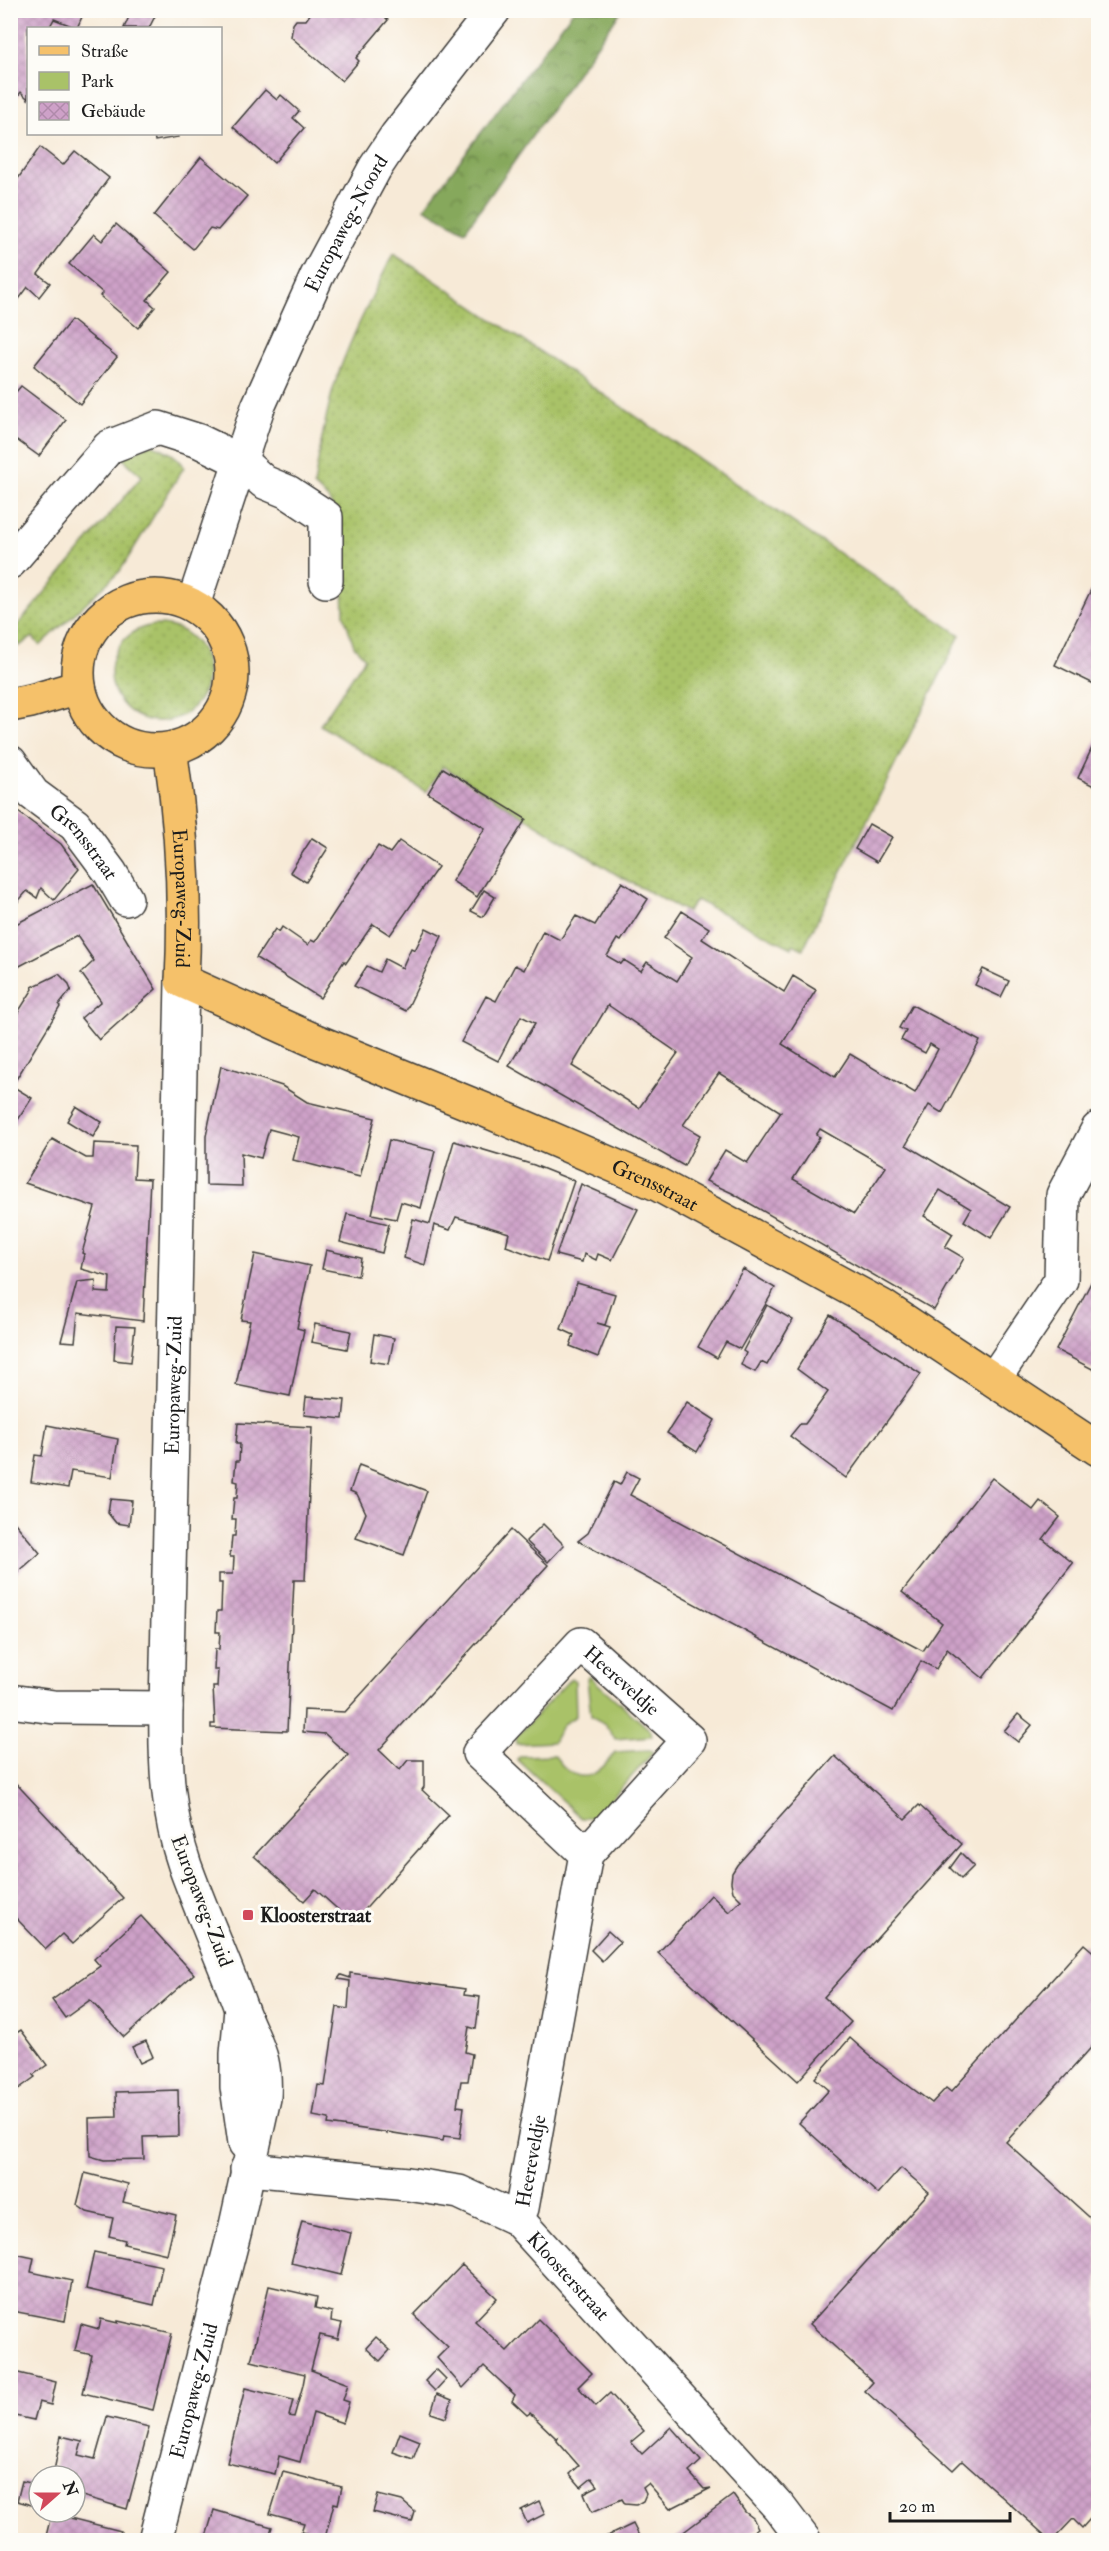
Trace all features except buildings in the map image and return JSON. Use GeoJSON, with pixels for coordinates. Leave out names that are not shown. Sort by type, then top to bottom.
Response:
{"type":"FeatureCollection","features":[{"type":"Feature","properties":{"kind":"main road"},"geometry":{"type":"LineString","coordinates":[[155,595],[174,598],[193,605],[208,616],[220,631],[228,648],[232,666],[231,686],[226,704],[212,724],[193,740],[170,749],[152,750],[133,747],[116,740],[99,726],[86,708],[79,687],[77,668],[88,632],[101,617],[118,604],[136,597],[155,595]]}},
{"type":"Feature","properties":{"kind":"main road"},"geometry":{"type":"LineString","coordinates":[[10,705],[79,687]]}},
{"type":"Feature","properties":{"kind":"main road","name":"Europaweg-Zuid"},"geometry":{"type":"LineString","coordinates":[[170,749],[183,854],[185,937],[182,981]]}},
{"type":"Feature","properties":{"kind":"main road","name":"Grensstraat"},"geometry":{"type":"LineString","coordinates":[[182,981],[311,1039],[657,1184],[882,1306],[1098,1449]]}},
{"type":"Feature","properties":{"kind":"street","name":"Europaweg-Noord"},"geometry":{"type":"LineString","coordinates":[[193,605],[258,407],[317,276],[375,168],[429,92],[494,10]]}},
{"type":"Feature","properties":{"kind":"street"},"geometry":{"type":"LineString","coordinates":[[10,562],[108,447],[158,428],[200,441],[240,461],[264,482],[288,492],[326,518],[326,581]]}},
{"type":"Feature","properties":{"kind":"street","name":"Grensstraat"},"geometry":{"type":"LineString","coordinates":[[10,762],[33,794],[75,825],[110,872],[126,899]]}},
{"type":"Feature","properties":{"kind":"street","name":"Europaweg-Zuid"},"geometry":{"type":"LineString","coordinates":[[155,2541],[200,2373],[235,2230],[247,2169],[237,2087],[241,2009],[225,1961],[195,1892],[177,1841],[168,1795],[166,1708],[182,981]]}},
{"type":"Feature","properties":{"kind":"street"},"geometry":{"type":"LineString","coordinates":[[994,1379],[1061,1280],[1063,1195],[1098,1129]]}},
{"type":"Feature","properties":{"kind":"street","name":"Heereveldje"},"geometry":{"type":"LineString","coordinates":[[517,2219],[522,2208],[586,1854],[689,1740],[581,1644],[479,1753],[586,1854]]}},
{"type":"Feature","properties":{"kind":"street"},"geometry":{"type":"LineString","coordinates":[[10,1701],[54,1707],[166,1708]]}},
{"type":"Feature","properties":{"kind":"street","name":"Kloosterstraat"},"geometry":{"type":"LineString","coordinates":[[247,2169],[408,2184],[459,2192],[517,2219],[779,2507],[804,2541]]}},
{"type":"Feature","properties":{"kind":"green space"},"geometry":{"type":"Polygon","coordinates":[[[573,11],[621,11],[465,231],[424,208],[573,11]]]}},
{"type":"Feature","properties":{"kind":"green space"},"geometry":{"type":"Polygon","coordinates":[[[393,254],[960,635],[803,949],[793,944],[792,948],[696,900],[687,912],[619,876],[443,766],[426,792],[320,725],[365,658],[354,646],[344,615],[341,523],[328,499],[314,486],[334,386],[361,319],[393,254]]]}},
{"type":"Feature","properties":{"kind":"green space"},"geometry":{"type":"Polygon","coordinates":[[[150,444],[169,452],[184,467],[120,571],[40,646],[33,637],[19,646],[11,639],[11,633],[142,476],[122,458],[150,444]]]}},
{"type":"Feature","properties":{"kind":"green space"},"geometry":{"type":"Polygon","coordinates":[[[159,625],[177,629],[193,639],[203,655],[207,673],[203,691],[193,707],[177,717],[159,721],[141,717],[125,707],[115,691],[111,673],[115,655],[125,639],[141,629],[159,625]]]}},
{"type":"Feature","properties":{"kind":"green space"},"geometry":{"type":"Polygon","coordinates":[[[589,1676],[651,1731],[652,1736],[615,1739],[605,1724],[591,1716],[587,1679],[589,1676]]]}},
{"type":"Feature","properties":{"kind":"green space"},"geometry":{"type":"Polygon","coordinates":[[[571,1678],[575,1681],[576,1716],[563,1724],[553,1742],[516,1744],[515,1738],[571,1678]]]}},
{"type":"Feature","properties":{"kind":"green space"},"geometry":{"type":"Polygon","coordinates":[[[650,1750],[652,1754],[594,1818],[581,1818],[517,1759],[521,1756],[554,1755],[571,1772],[579,1776],[586,1776],[599,1771],[615,1752],[650,1750]]]}},
{"type":"Feature","properties":{"kind":"place","name":"Kloosterstraat"},"geometry":{"type":"Point","coordinates":[248,1915]}}]}
